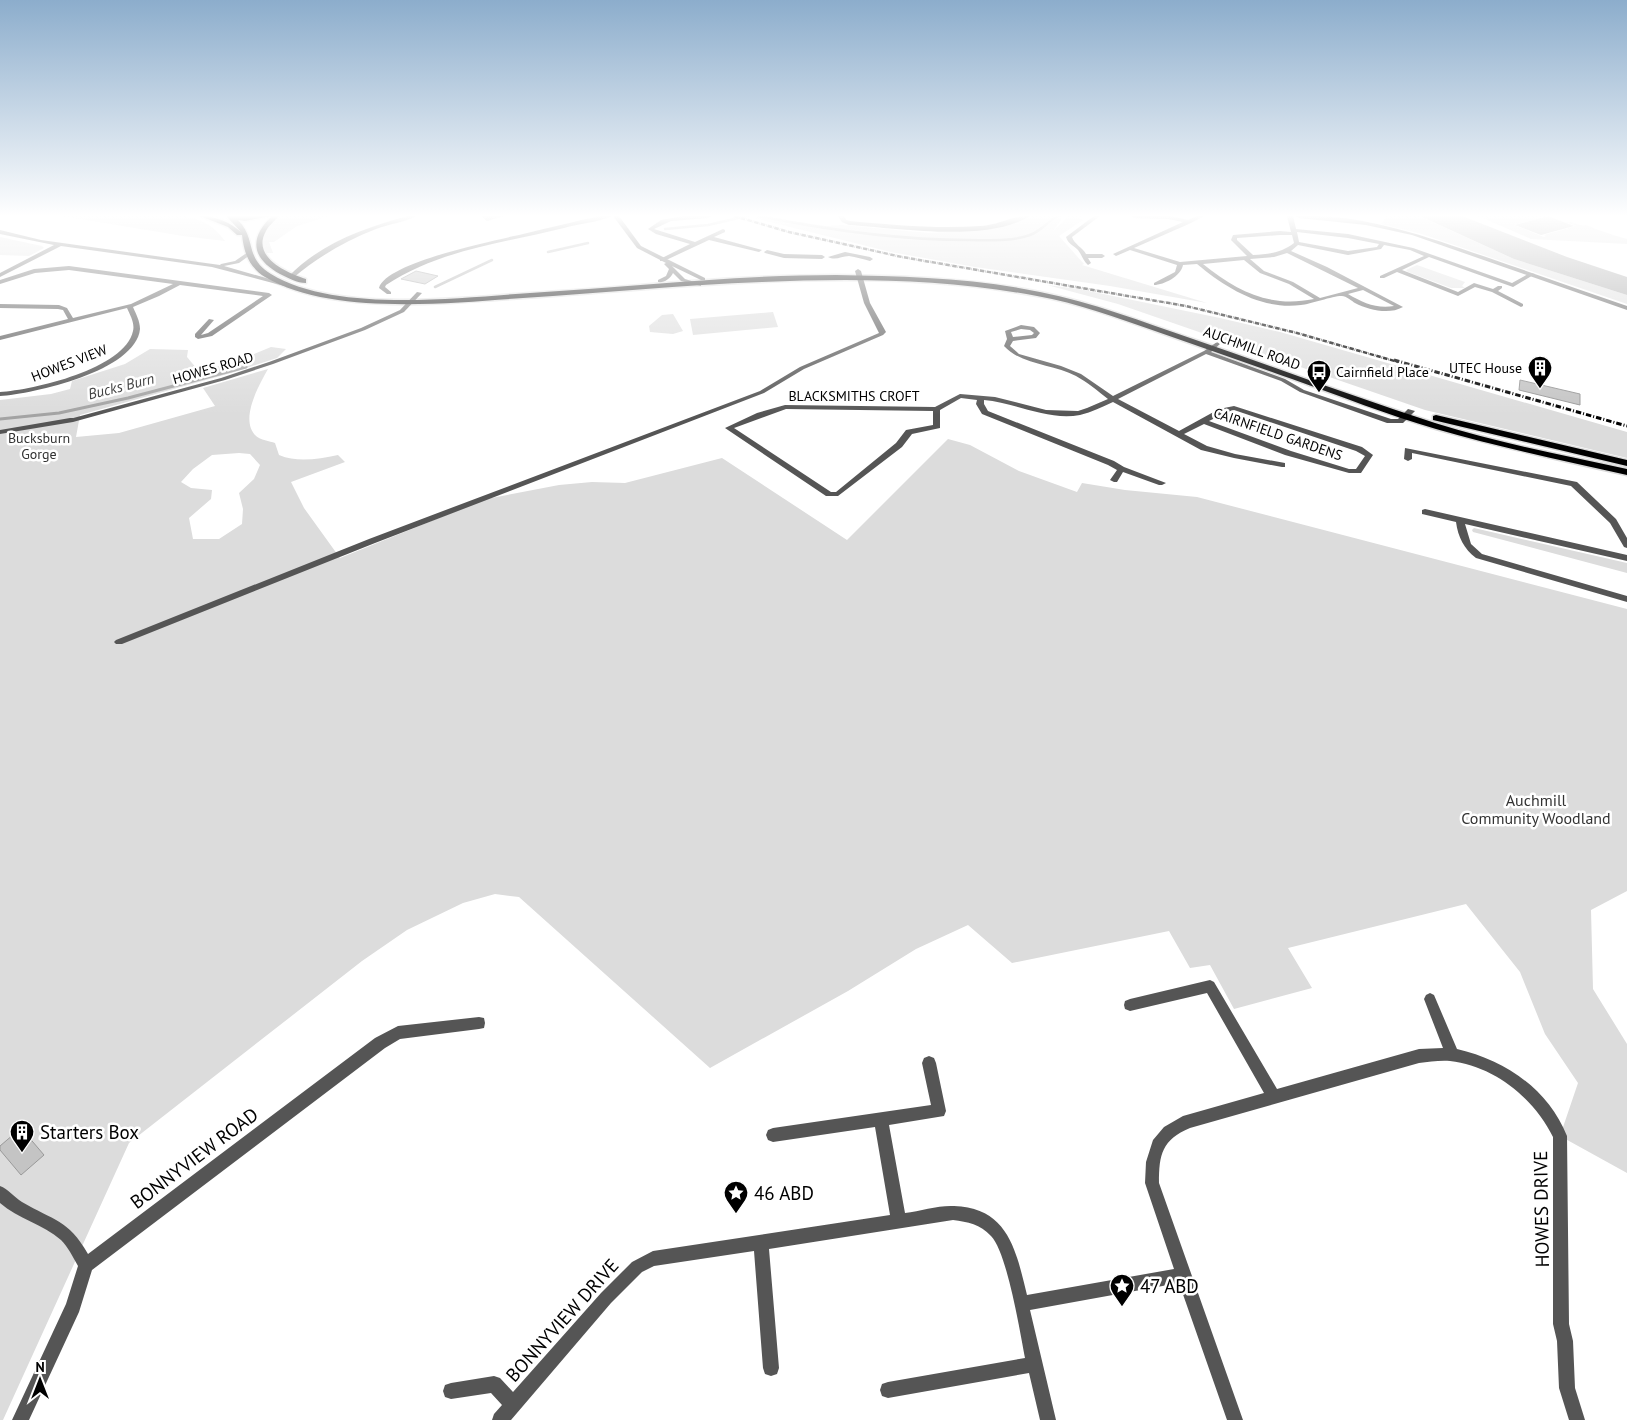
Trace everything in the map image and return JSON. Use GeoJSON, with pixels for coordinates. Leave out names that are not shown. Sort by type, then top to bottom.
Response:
{"type":"FeatureCollection","features":[{"type":"Feature","properties":{"kind":"main road","name":"AUCHMILL ROAD"},"geometry":{"type":"LineString","coordinates":[[281,282],[334,296],[412,301],[697,282]]}},
{"type":"Feature","properties":{"kind":"main road","name":"AUCHMILL ROAD"},"geometry":{"type":"LineString","coordinates":[[310,282],[334,289],[419,294],[494,292],[641,282]]}},
{"type":"Feature","properties":{"kind":"main road","name":"AUCHMILL ROAD"},"geometry":{"type":"LineString","coordinates":[[958,282],[1026,290],[1097,308],[1472,437],[1627,472]]}},
{"type":"Feature","properties":{"kind":"main road","name":"AUCHMILL ROAD"},"geometry":{"type":"LineString","coordinates":[[1408,414],[1627,463]]}},
{"type":"Feature","properties":{"kind":"street"},"geometry":{"type":"LineString","coordinates":[[174,282],[269,295],[210,335],[198,337],[198,334],[211,320]]}},
{"type":"Feature","properties":{"kind":"street"},"geometry":{"type":"LineString","coordinates":[[277,282],[284,284]]}},
{"type":"Feature","properties":{"kind":"street"},"geometry":{"type":"LineString","coordinates":[[386,282],[382,286],[389,293]]}},
{"type":"Feature","properties":{"kind":"street"},"geometry":{"type":"LineString","coordinates":[[119,642],[363,545],[762,392],[802,368],[882,333],[861,282]]}},
{"type":"Feature","properties":{"kind":"street"},"geometry":{"type":"LineString","coordinates":[[1225,282],[1254,297],[1292,304],[1364,288]]}},
{"type":"Feature","properties":{"kind":"street"},"geometry":{"type":"LineString","coordinates":[[1288,282],[1318,299]]}},
{"type":"Feature","properties":{"kind":"street"},"geometry":{"type":"LineString","coordinates":[[1343,294],[1368,307],[1387,310],[1400,308],[1353,282]]}},
{"type":"Feature","properties":{"kind":"street"},"geometry":{"type":"LineString","coordinates":[[1428,282],[1458,294],[1474,285],[1486,287],[1521,305]]}},
{"type":"Feature","properties":{"kind":"street"},"geometry":{"type":"LineString","coordinates":[[1486,287],[1494,282]]}},
{"type":"Feature","properties":{"kind":"street"},"geometry":{"type":"LineString","coordinates":[[1494,290],[1508,283],[1512,285],[1517,282]]}},
{"type":"Feature","properties":{"kind":"street"},"geometry":{"type":"LineString","coordinates":[[1555,282],[1627,308]]}},
{"type":"Feature","properties":{"kind":"street"},"geometry":{"type":"LineString","coordinates":[[0,338],[129,306],[157,296],[179,283]]}},
{"type":"Feature","properties":{"kind":"street","name":"HOWES ROAD"},"geometry":{"type":"LineString","coordinates":[[0,432],[70,420],[223,380],[363,329],[402,311],[419,294]]}},
{"type":"Feature","properties":{"kind":"street"},"geometry":{"type":"LineString","coordinates":[[0,306],[59,306],[65,309],[72,321]]}},
{"type":"Feature","properties":{"kind":"street","name":"HOWES VIEW"},"geometry":{"type":"LineString","coordinates":[[0,394],[21,393],[50,386],[116,358],[124,351],[136,334],[136,320],[129,306]]}},
{"type":"Feature","properties":{"kind":"street"},"geometry":{"type":"LineString","coordinates":[[1010,339],[1007,346],[1017,355],[1070,370],[1113,399],[1178,435],[1218,452],[1282,465]]}},
{"type":"Feature","properties":{"kind":"street"},"geometry":{"type":"LineString","coordinates":[[936,409],[960,396],[981,398],[1059,413],[1090,410],[1211,348]]}},
{"type":"Feature","properties":{"kind":"street"},"geometry":{"type":"LineString","coordinates":[[981,398],[980,404],[985,412],[1111,463],[1121,469],[1162,483]]}},
{"type":"Feature","properties":{"kind":"street","name":"BLACKSMITHS CROFT"},"geometry":{"type":"LineString","coordinates":[[785,407],[936,409],[937,426],[909,432],[899,445],[838,494],[833,495],[729,428],[785,407]]}},
{"type":"Feature","properties":{"kind":"street","name":"CAIRNFIELD GARDENS"},"geometry":{"type":"LineString","coordinates":[[1178,435],[1203,421],[1222,411],[1234,408],[1359,449],[1369,455],[1358,471],[1349,471],[1288,453],[1203,421]]}},
{"type":"Feature","properties":{"kind":"street"},"geometry":{"type":"LineString","coordinates":[[1408,459],[1408,450],[1574,484],[1613,521],[1627,545]]}},
{"type":"Feature","properties":{"kind":"street"},"geometry":{"type":"LineString","coordinates":[[1114,480],[1121,469]]}},
{"type":"Feature","properties":{"kind":"street"},"geometry":{"type":"LineString","coordinates":[[1425,512],[1627,558]]}},
{"type":"Feature","properties":{"kind":"street"},"geometry":{"type":"LineString","coordinates":[[1460,520],[1467,547],[1479,556],[1627,599]]}},
{"type":"Feature","properties":{"kind":"street"},"geometry":{"type":"LineString","coordinates":[[1130,1005],[1210,986],[1274,1097]]}},
{"type":"Feature","properties":{"kind":"street"},"geometry":{"type":"LineString","coordinates":[[1430,999],[1452,1054]]}},
{"type":"Feature","properties":{"kind":"street","name":"BONNYVIEW ROAD"},"geometry":{"type":"LineString","coordinates":[[86,1264],[380,1043],[398,1033],[479,1023]]}},
{"type":"Feature","properties":{"kind":"street","name":"HOWES DRIVE"},"geometry":{"type":"LineString","coordinates":[[1235,1420],[1152,1183],[1152,1162],[1156,1145],[1171,1128],[1179,1124],[1419,1056],[1452,1054],[1472,1059],[1498,1071],[1525,1089],[1546,1111],[1560,1136],[1561,1324],[1565,1341],[1567,1388],[1577,1420]]}},
{"type":"Feature","properties":{"kind":"street"},"geometry":{"type":"LineString","coordinates":[[773,1134],[939,1111],[929,1063]]}},
{"type":"Feature","properties":{"kind":"street"},"geometry":{"type":"LineString","coordinates":[[881,1120],[899,1222]]}},
{"type":"Feature","properties":{"kind":"street"},"geometry":{"type":"LineString","coordinates":[[0,1193],[9,1204],[35,1215],[65,1233],[86,1264],[73,1306],[20,1420]]}},
{"type":"Feature","properties":{"kind":"street","name":"BONNYVIEW DRIVE"},"geometry":{"type":"LineString","coordinates":[[500,1420],[606,1298],[637,1267],[653,1259],[954,1213],[977,1216],[997,1232],[1009,1254],[1048,1420]]}},
{"type":"Feature","properties":{"kind":"street"},"geometry":{"type":"LineString","coordinates":[[761,1244],[771,1368]]}},
{"type":"Feature","properties":{"kind":"street"},"geometry":{"type":"LineString","coordinates":[[1021,1304],[1183,1275]]}},
{"type":"Feature","properties":{"kind":"street"},"geometry":{"type":"LineString","coordinates":[[888,1390],[1035,1364]]}},
{"type":"Feature","properties":{"kind":"street","name":"BONNYVIEW DRIVE"},"geometry":{"type":"LineString","coordinates":[[451,1391],[494,1384],[513,1404]]}},
{"type":"Feature","properties":{"kind":"green space"},"geometry":{"type":"Polygon","coordinates":[[[1083,282],[1139,282],[1207,303],[1083,282]]]}},
{"type":"Feature","properties":{"kind":"green space"},"geometry":{"type":"Polygon","coordinates":[[[1436,282],[1465,282],[1462,286],[1465,288],[1451,288],[1436,282]]]}},
{"type":"Feature","properties":{"kind":"green space"},"geometry":{"type":"Polygon","coordinates":[[[1563,282],[1587,282],[1627,295],[1627,304],[1563,282]]]}},
{"type":"Feature","properties":{"kind":"green space"},"geometry":{"type":"Polygon","coordinates":[[[1047,285],[1079,289],[1280,332],[1627,432],[1627,458],[1425,410],[1118,304],[1047,285]]]}},
{"type":"Feature","properties":{"kind":"green space"},"geometry":{"type":"Polygon","coordinates":[[[773,312],[778,327],[693,335],[690,319],[773,312]]]}},
{"type":"Feature","properties":{"kind":"green space"},"geometry":{"type":"Polygon","coordinates":[[[673,314],[683,331],[673,334],[650,332],[649,326],[662,315],[673,314]]]}},
{"type":"Feature","properties":{"kind":"green space"},"geometry":{"type":"Polygon","coordinates":[[[271,347],[286,349],[277,358],[231,373],[80,415],[76,437],[119,433],[215,406],[203,388],[268,369],[252,402],[250,412],[249,421],[251,429],[256,436],[275,443],[279,455],[293,459],[308,459],[338,455],[345,462],[291,482],[304,508],[340,558],[486,499],[559,485],[592,482],[625,483],[722,458],[847,540],[948,439],[970,445],[1019,471],[1077,492],[1082,483],[1125,490],[1197,497],[1627,609],[1627,891],[1591,910],[1593,989],[1627,1044],[1627,1173],[1560,1136],[1578,1083],[1545,1034],[1520,972],[1466,904],[1288,948],[1312,988],[1234,1009],[1210,965],[1190,968],[1169,931],[1012,963],[968,925],[916,949],[848,991],[710,1068],[519,897],[495,894],[463,903],[407,930],[362,961],[129,1143],[3,1420],[0,1420],[0,400],[51,394],[70,389],[72,381],[125,364],[150,349],[188,350],[187,357],[197,369],[228,365],[271,347]],[[250,454],[212,455],[193,469],[181,482],[191,488],[212,490],[211,499],[189,518],[193,539],[219,539],[242,524],[243,509],[239,493],[254,479],[260,465],[250,454]]]}},
{"type":"Feature","properties":{"kind":"green space"},"geometry":{"type":"Polygon","coordinates":[[[1474,528],[1627,563],[1627,573],[1473,532],[1474,528]]]}},
{"type":"Feature","properties":{"kind":"shaded area"},"geometry":{"type":"Polygon","coordinates":[[[1587,282],[1627,282],[1627,295],[1587,282]]]}},
{"type":"Feature","properties":{"kind":"building","name":"UTEC House"},"geometry":{"type":"Polygon","coordinates":[[[1520,380],[1580,394],[1580,405],[1519,390],[1520,380]]]}},
{"type":"Feature","properties":{"kind":"building","name":"Starters Box"},"geometry":{"type":"Polygon","coordinates":[[[21,1128],[44,1155],[21,1175],[0,1150],[0,1146],[21,1128]]]}},
{"type":"Feature","properties":{"kind":"waterway","name":"Bucks Burn"},"geometry":{"type":"LineString","coordinates":[[435,287],[445,282]]}},
{"type":"Feature","properties":{"kind":"waterway","name":"Bucks Burn"},"geometry":{"type":"LineString","coordinates":[[0,419],[59,413],[128,398],[246,367]]}},
{"type":"Feature","properties":{"kind":"railway"},"geometry":{"type":"LineString","coordinates":[[1048,282],[1186,306],[1297,333],[1398,362]]}},
{"type":"Feature","properties":{"kind":"railway"},"geometry":{"type":"LineString","coordinates":[[1394,360],[1627,426]]}},
{"type":"Feature","properties":{"kind":"place","name":"UTEC House"},"geometry":{"type":"Point","coordinates":[1540,389]}},
{"type":"Feature","properties":{"kind":"place","name":"Cairnfield Place"},"geometry":{"type":"Point","coordinates":[1319,393]}},
{"type":"Feature","properties":{"kind":"place","name":"Starters Box"},"geometry":{"type":"Point","coordinates":[22,1153]}},
{"type":"Feature","properties":{"kind":"place","name":"46 ABD"},"geometry":{"type":"Point","coordinates":[736,1214]}},
{"type":"Feature","properties":{"kind":"place","name":"47 ABD"},"geometry":{"type":"Point","coordinates":[1122,1307]}},
{"type":"Feature","properties":{"kind":"park label","name":"Bucksburn Gorge"},"geometry":{"type":"Point","coordinates":[39,446]}},
{"type":"Feature","properties":{"kind":"park label","name":"Auchmill Community Woodland"},"geometry":{"type":"Point","coordinates":[1536,809]}}]}
